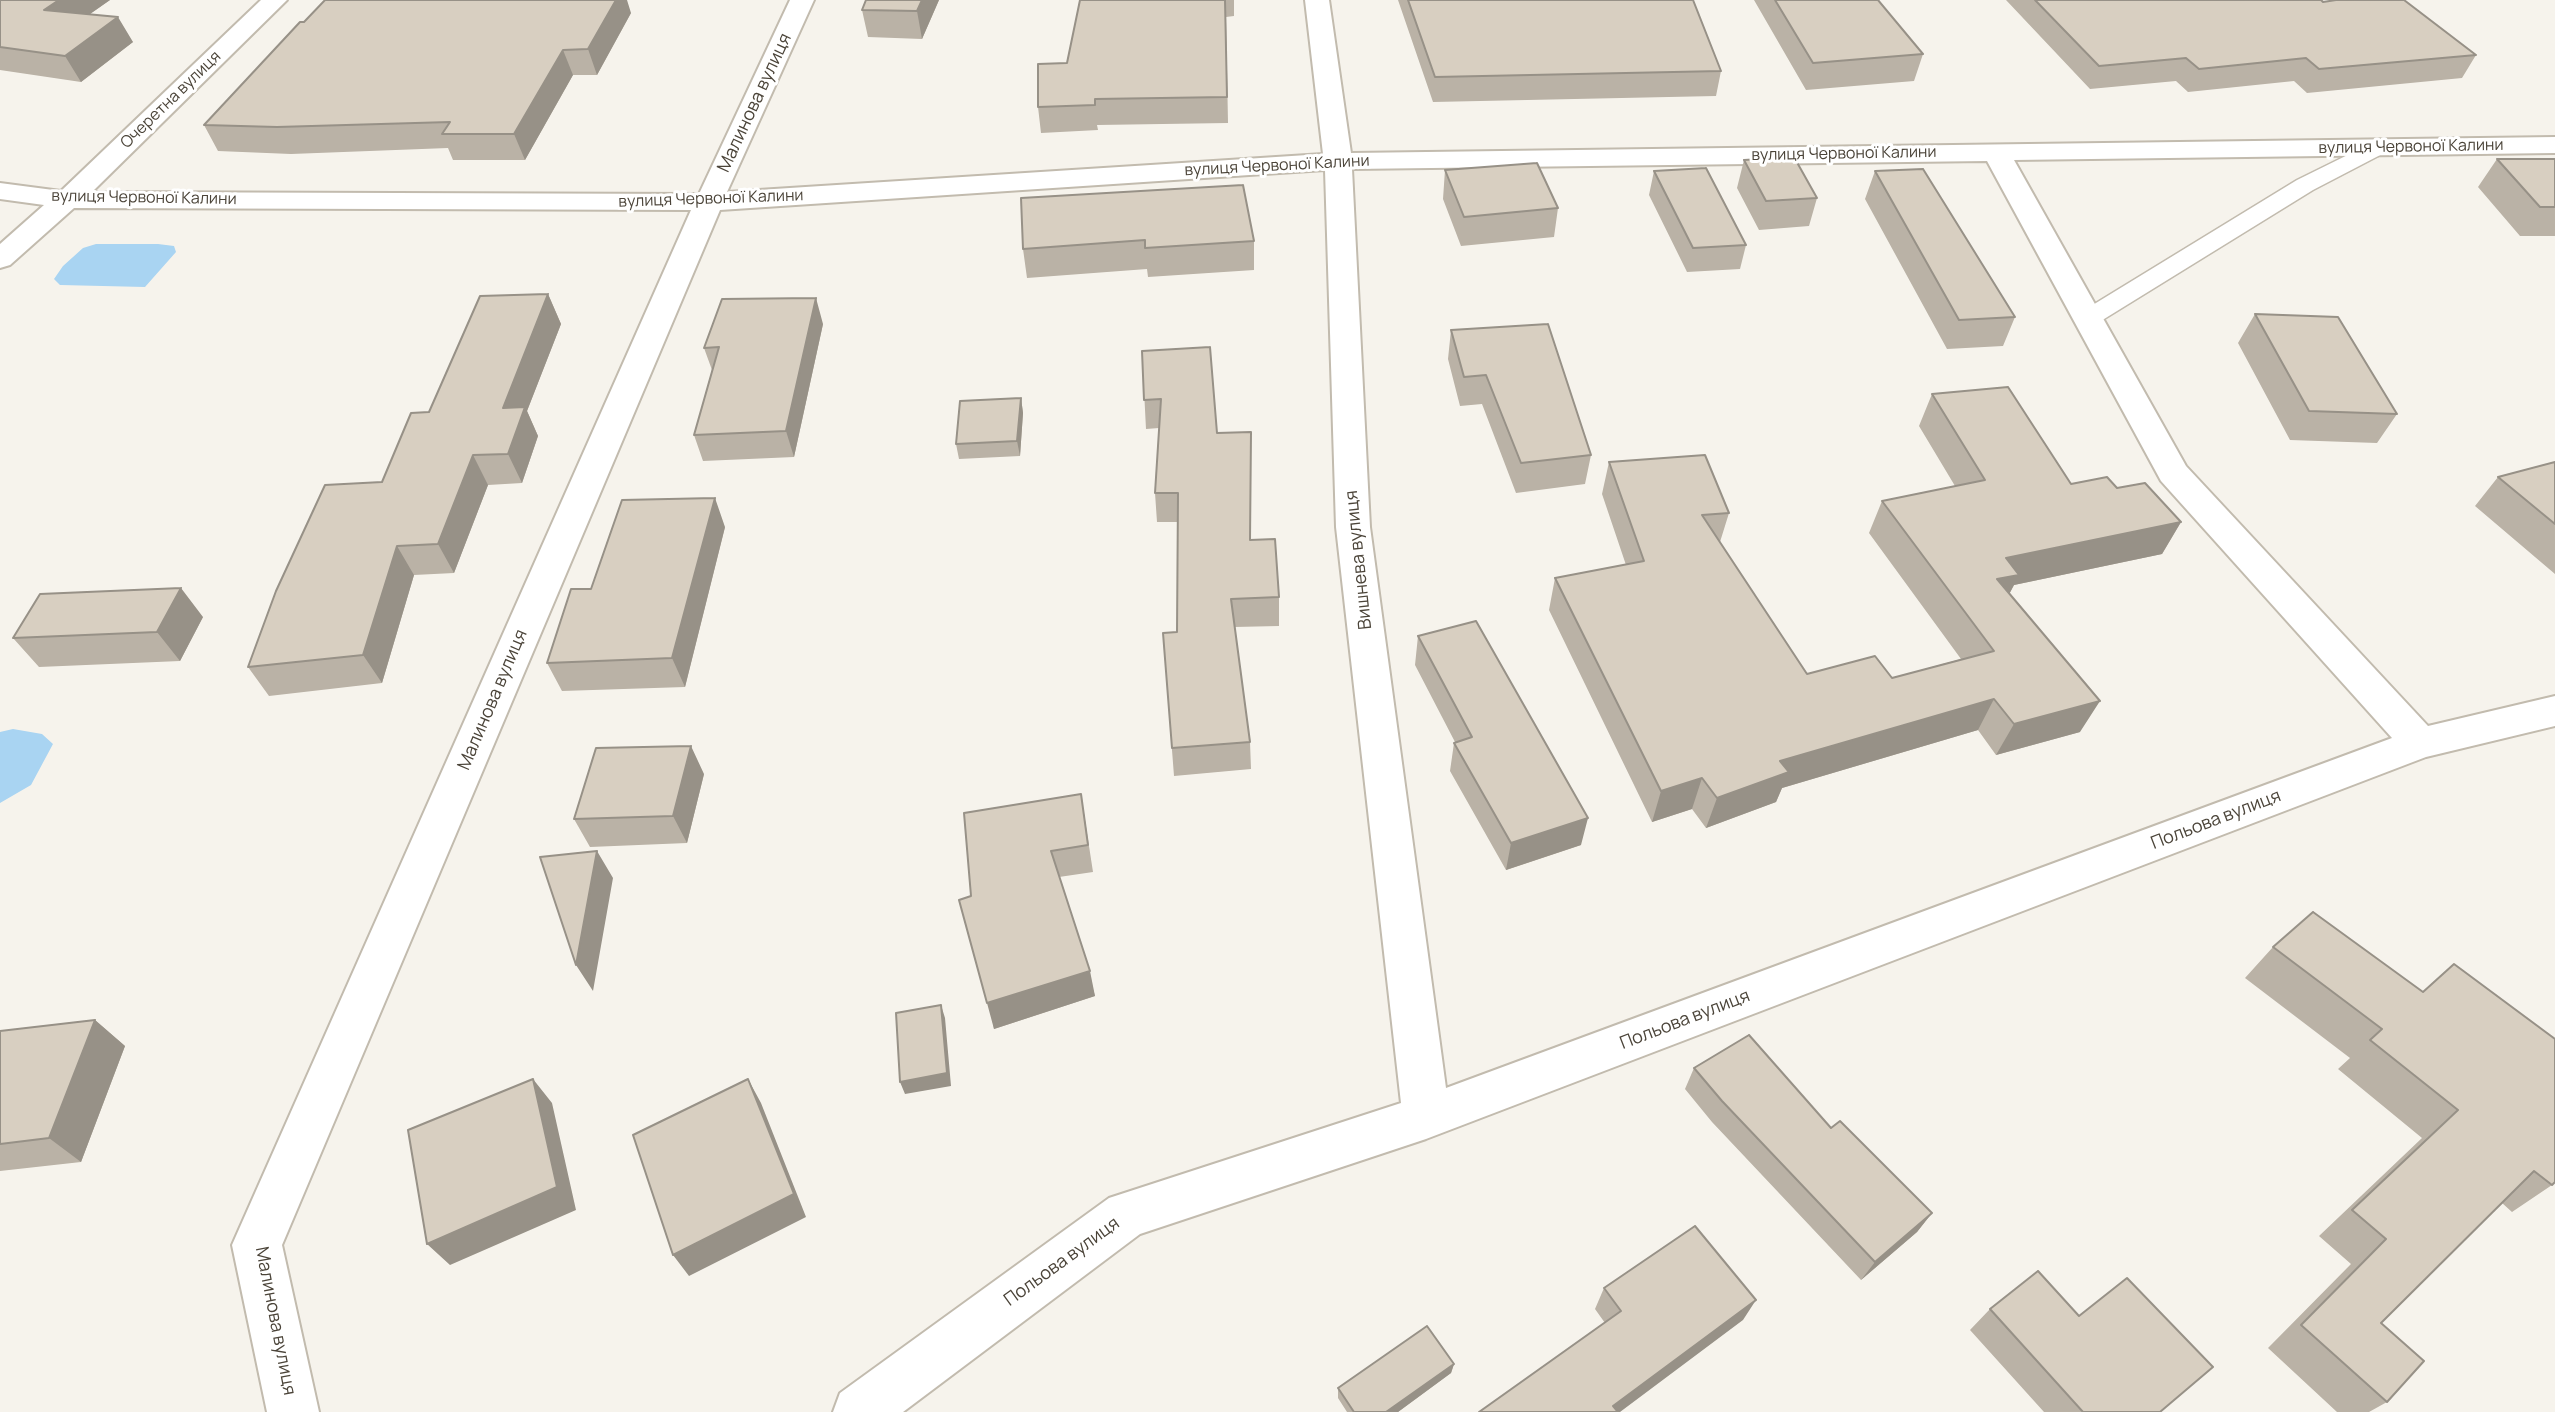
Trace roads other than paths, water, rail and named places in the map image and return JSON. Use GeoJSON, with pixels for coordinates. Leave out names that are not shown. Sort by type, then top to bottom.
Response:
{"type":"FeatureCollection","features":[{"type":"Feature","properties":{"kind":"street","name":"Очеретна вулиця"},"geometry":{"type":"LineString","coordinates":[[0,259],[67,200],[275,0]]}},
{"type":"Feature","properties":{"kind":"street","name":"Малинова вулиця"},"geometry":{"type":"LineString","coordinates":[[293,1412],[257,1245],[709,202],[802,0]]}},
{"type":"Feature","properties":{"kind":"street","name":"Вишнева вулиця"},"geometry":{"type":"LineString","coordinates":[[1317,0],[1338,161],[1353,527],[1426,1117]]}},
{"type":"Feature","properties":{"kind":"street","name":"вулиця Червоної Калини"},"geometry":{"type":"LineString","coordinates":[[0,191],[67,200],[709,202],[1338,161],[2555,145]]}},
{"type":"Feature","properties":{"kind":"street"},"geometry":{"type":"LineString","coordinates":[[1996,152],[2173,473],[2420,743]]}},
{"type":"Feature","properties":{"kind":"street","name":"Польова вулиця"},"geometry":{"type":"LineString","coordinates":[[859,1412],[1126,1215],[1426,1117],[2420,743],[2555,711]]}},
{"type":"Feature","properties":{"kind":"lane"},"geometry":{"type":"LineString","coordinates":[[2087,319],[2305,185],[2378,147]]}},
{"type":"Feature","properties":{"kind":"water"},"geometry":{"type":"Polygon","coordinates":[[[96,244],[158,244],[174,246],[176,252],[145,287],[60,285],[54,279],[63,266],[83,248],[96,244]]]}},
{"type":"Feature","properties":{"kind":"water"},"geometry":{"type":"Polygon","coordinates":[[[13,729],[42,734],[53,744],[31,785],[0,803],[0,732],[13,729]]]}}]}
